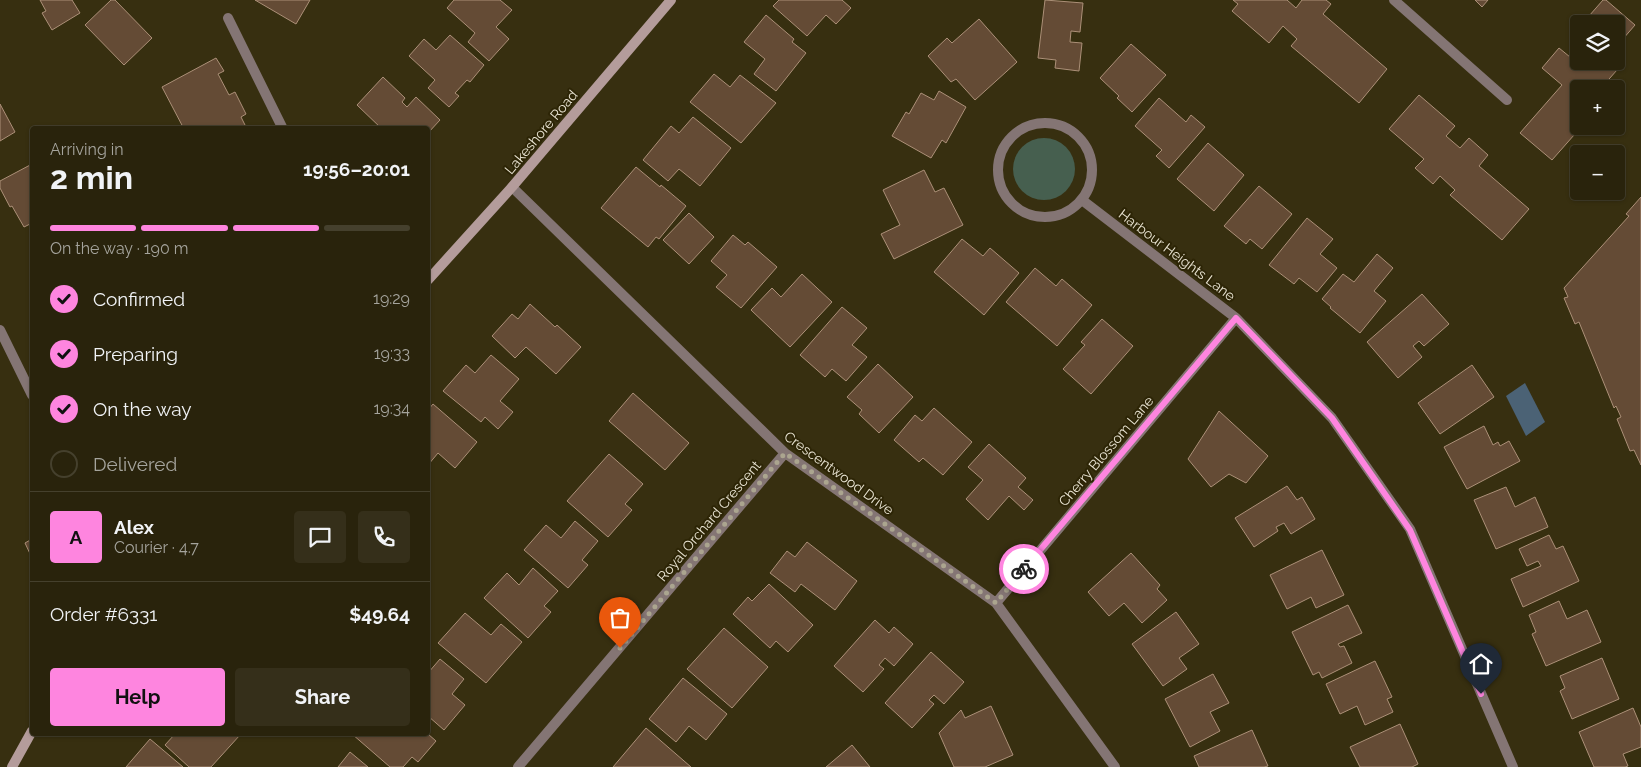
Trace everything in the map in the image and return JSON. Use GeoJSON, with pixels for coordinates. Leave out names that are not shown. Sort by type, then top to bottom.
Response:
{"type":"FeatureCollection","features":[{"type":"Feature","properties":{"kind":"main road","name":"Lakeshore Road"},"geometry":{"type":"LineString","coordinates":[[430,278],[512,187],[671,0]]}},
{"type":"Feature","properties":{"kind":"main road"},"geometry":{"type":"LineString","coordinates":[[12,767],[30,735]]}},
{"type":"Feature","properties":{"kind":"street"},"geometry":{"type":"LineString","coordinates":[[1394,0],[1507,100]]}},
{"type":"Feature","properties":{"kind":"street"},"geometry":{"type":"LineString","coordinates":[[228,18],[281,126]]}},
{"type":"Feature","properties":{"kind":"street"},"geometry":{"type":"LineString","coordinates":[[1040,123],[1056,124],[1071,130],[1083,141],[1090,155],[1093,171],[1090,187],[1082,200],[1070,210],[1056,216],[1041,217],[1026,213],[1014,205],[1004,193],[999,179],[998,164],[1003,149],[1012,137],[1024,128],[1040,123]]}},
{"type":"Feature","properties":{"kind":"street","name":"Crescentwood Drive"},"geometry":{"type":"LineString","coordinates":[[512,187],[785,453],[996,603],[1114,767]]}},
{"type":"Feature","properties":{"kind":"street","name":"Harbour Heights Lane"},"geometry":{"type":"LineString","coordinates":[[1082,200],[1236,318],[1332,418],[1410,530],[1513,767]]}},
{"type":"Feature","properties":{"kind":"street","name":"Cherry Blossom Lane"},"geometry":{"type":"LineString","coordinates":[[996,603],[1236,318]]}},
{"type":"Feature","properties":{"kind":"street"},"geometry":{"type":"LineString","coordinates":[[0,330],[30,390]]}},
{"type":"Feature","properties":{"kind":"street","name":"Royal Orchard Crescent"},"geometry":{"type":"LineString","coordinates":[[518,767],[785,453]]}},
{"type":"Feature","properties":{"kind":"green space"},"geometry":{"type":"Polygon","coordinates":[[[1038,138],[1050,138],[1066,147],[1073,157],[1075,169],[1073,181],[1066,191],[1050,200],[1038,200],[1027,195],[1018,186],[1013,175],[1013,163],[1018,152],[1027,143],[1038,138]]]}},
{"type":"Feature","properties":{"kind":"water"},"geometry":{"type":"Polygon","coordinates":[[[1525,383],[1545,422],[1526,436],[1506,396],[1525,383]]]}},
{"type":"Feature","properties":{"kind":"building"},"geometry":{"type":"Polygon","coordinates":[[[40,0],[72,0],[80,13],[52,30],[42,13],[46,11],[40,0]]]}},
{"type":"Feature","properties":{"kind":"building"},"geometry":{"type":"Polygon","coordinates":[[[111,0],[115,0],[152,38],[124,65],[85,25],[111,0]]]}},
{"type":"Feature","properties":{"kind":"building"},"geometry":{"type":"Polygon","coordinates":[[[255,0],[310,0],[296,24],[255,0]]]}},
{"type":"Feature","properties":{"kind":"building"},"geometry":{"type":"Polygon","coordinates":[[[454,0],[500,0],[512,10],[496,27],[509,39],[489,61],[468,42],[475,33],[447,8],[454,0]]]}},
{"type":"Feature","properties":{"kind":"building"},"geometry":{"type":"Polygon","coordinates":[[[779,0],[842,0],[851,8],[836,24],[826,15],[807,36],[773,6],[779,0]]]}},
{"type":"Feature","properties":{"kind":"building"},"geometry":{"type":"Polygon","coordinates":[[[1045,0],[1083,3],[1080,32],[1071,31],[1070,42],[1082,43],[1079,71],[1055,68],[1056,60],[1038,58],[1045,0]]]}},
{"type":"Feature","properties":{"kind":"building"},"geometry":{"type":"Polygon","coordinates":[[[1233,0],[1287,0],[1296,8],[1302,0],[1326,0],[1331,4],[1323,14],[1387,69],[1359,103],[1291,46],[1297,39],[1283,26],[1269,43],[1232,11],[1238,4],[1233,0]]]}},
{"type":"Feature","properties":{"kind":"building"},"geometry":{"type":"Polygon","coordinates":[[[1475,0],[1488,0],[1482,7],[1475,0]]]}},
{"type":"Feature","properties":{"kind":"building"},"geometry":{"type":"Polygon","coordinates":[[[1603,0],[1606,0],[1623,15],[1590,15],[1603,0]]]}},
{"type":"Feature","properties":{"kind":"building"},"geometry":{"type":"Polygon","coordinates":[[[766,15],[794,39],[792,42],[806,53],[776,91],[754,74],[765,59],[744,42],[766,15]]]}},
{"type":"Feature","properties":{"kind":"building"},"geometry":{"type":"Polygon","coordinates":[[[1625,16],[1635,25],[1625,37],[1625,16]]]}},
{"type":"Feature","properties":{"kind":"building"},"geometry":{"type":"Polygon","coordinates":[[[979,19],[1017,62],[975,100],[956,79],[951,82],[928,56],[947,38],[952,43],[979,19]]]}},
{"type":"Feature","properties":{"kind":"building"},"geometry":{"type":"Polygon","coordinates":[[[450,35],[484,65],[470,82],[467,80],[455,93],[459,96],[449,107],[428,88],[435,80],[409,56],[424,39],[436,50],[450,35]]]}},
{"type":"Feature","properties":{"kind":"building"},"geometry":{"type":"Polygon","coordinates":[[[1131,44],[1166,75],[1132,112],[1100,78],[1131,44]]]}},
{"type":"Feature","properties":{"kind":"building"},"geometry":{"type":"Polygon","coordinates":[[[1559,48],[1570,57],[1570,70],[1617,70],[1608,80],[1570,80],[1570,135],[1574,135],[1552,160],[1520,133],[1562,85],[1542,68],[1559,48]]]}},
{"type":"Feature","properties":{"kind":"building"},"geometry":{"type":"Polygon","coordinates":[[[216,58],[224,71],[218,74],[229,95],[235,92],[246,114],[241,117],[246,126],[182,126],[162,87],[216,58]]]}},
{"type":"Feature","properties":{"kind":"building"},"geometry":{"type":"Polygon","coordinates":[[[714,74],[730,87],[740,75],[776,103],[741,143],[690,102],[714,74]]]}},
{"type":"Feature","properties":{"kind":"building"},"geometry":{"type":"Polygon","coordinates":[[[383,77],[405,98],[402,102],[407,107],[416,97],[440,120],[430,131],[430,126],[379,126],[357,105],[383,77]]]}},
{"type":"Feature","properties":{"kind":"building"},"geometry":{"type":"Polygon","coordinates":[[[939,91],[966,107],[946,143],[942,140],[931,158],[892,136],[906,112],[909,114],[921,93],[934,100],[939,91]]]}},
{"type":"Feature","properties":{"kind":"building"},"geometry":{"type":"Polygon","coordinates":[[[1419,95],[1455,126],[1446,136],[1460,148],[1469,138],[1488,155],[1479,166],[1529,209],[1502,240],[1450,195],[1455,190],[1440,176],[1433,184],[1415,168],[1424,159],[1389,129],[1419,95]]]}},
{"type":"Feature","properties":{"kind":"building"},"geometry":{"type":"Polygon","coordinates":[[[1159,98],[1186,122],[1191,115],[1205,127],[1169,168],[1156,156],[1162,150],[1135,126],[1159,98]]]}},
{"type":"Feature","properties":{"kind":"building"},"geometry":{"type":"Polygon","coordinates":[[[0,104],[15,132],[0,141],[0,104]]]}},
{"type":"Feature","properties":{"kind":"building"},"geometry":{"type":"Polygon","coordinates":[[[693,117],[731,148],[700,186],[679,169],[668,181],[643,160],[671,126],[679,133],[693,117]]]}},
{"type":"Feature","properties":{"kind":"building"},"geometry":{"type":"Polygon","coordinates":[[[1208,143],[1244,175],[1214,211],[1177,179],[1208,143]]]}},
{"type":"Feature","properties":{"kind":"building"},"geometry":{"type":"Polygon","coordinates":[[[30,165],[30,224],[24,227],[12,206],[10,207],[0,188],[0,181],[30,165]]]}},
{"type":"Feature","properties":{"kind":"building"},"geometry":{"type":"Polygon","coordinates":[[[636,167],[686,206],[659,239],[656,237],[648,247],[601,208],[636,167]]]}},
{"type":"Feature","properties":{"kind":"building"},"geometry":{"type":"Polygon","coordinates":[[[924,170],[935,192],[944,188],[963,225],[894,259],[881,234],[900,225],[883,190],[924,170]]]}},
{"type":"Feature","properties":{"kind":"building"},"geometry":{"type":"Polygon","coordinates":[[[1259,186],[1292,214],[1262,249],[1250,239],[1246,244],[1224,226],[1259,186]]]}},
{"type":"Feature","properties":{"kind":"building"},"geometry":{"type":"Polygon","coordinates":[[[1641,197],[1641,465],[1634,450],[1630,451],[1617,419],[1621,417],[1616,406],[1614,408],[1579,322],[1575,324],[1564,298],[1568,297],[1564,288],[1629,216],[1626,214],[1641,197]]]}},
{"type":"Feature","properties":{"kind":"building"},"geometry":{"type":"Polygon","coordinates":[[[689,213],[714,237],[689,264],[663,240],[689,213]]]}},
{"type":"Feature","properties":{"kind":"building"},"geometry":{"type":"Polygon","coordinates":[[[1307,218],[1333,239],[1320,254],[1337,268],[1317,292],[1299,278],[1294,284],[1269,265],[1307,218]]]}},
{"type":"Feature","properties":{"kind":"building"},"geometry":{"type":"Polygon","coordinates":[[[733,235],[745,245],[748,242],[777,267],[741,308],[716,287],[727,275],[711,261],[733,235]]]}},
{"type":"Feature","properties":{"kind":"building"},"geometry":{"type":"Polygon","coordinates":[[[962,239],[983,256],[990,248],[1019,273],[984,315],[934,272],[962,239]]]}},
{"type":"Feature","properties":{"kind":"building"},"geometry":{"type":"Polygon","coordinates":[[[1377,254],[1393,268],[1374,291],[1386,301],[1360,333],[1322,299],[1343,274],[1354,282],[1377,254]]]}},
{"type":"Feature","properties":{"kind":"building"},"geometry":{"type":"Polygon","coordinates":[[[1035,268],[1056,286],[1062,279],[1092,305],[1057,346],[1006,302],[1035,268]]]}},
{"type":"Feature","properties":{"kind":"building"},"geometry":{"type":"Polygon","coordinates":[[[802,274],[832,302],[790,347],[751,310],[772,288],[781,297],[802,274]]]}},
{"type":"Feature","properties":{"kind":"building"},"geometry":{"type":"Polygon","coordinates":[[[1422,294],[1449,324],[1424,346],[1419,341],[1413,346],[1422,357],[1398,378],[1367,342],[1422,294]]]}},
{"type":"Feature","properties":{"kind":"building"},"geometry":{"type":"Polygon","coordinates":[[[530,304],[581,347],[556,374],[526,347],[515,358],[492,336],[512,314],[518,319],[530,304]]]}},
{"type":"Feature","properties":{"kind":"building"},"geometry":{"type":"Polygon","coordinates":[[[842,307],[867,328],[852,345],[867,357],[846,381],[832,369],[825,377],[800,355],[842,307]]]}},
{"type":"Feature","properties":{"kind":"building"},"geometry":{"type":"Polygon","coordinates":[[[1102,319],[1133,346],[1091,394],[1063,369],[1085,345],[1081,342],[1102,319]]]}},
{"type":"Feature","properties":{"kind":"building"},"geometry":{"type":"Polygon","coordinates":[[[491,355],[519,379],[500,401],[513,412],[498,429],[485,417],[481,422],[443,391],[466,365],[475,373],[491,355]]]}},
{"type":"Feature","properties":{"kind":"building"},"geometry":{"type":"Polygon","coordinates":[[[878,364],[913,397],[879,433],[859,414],[862,410],[847,397],[878,364]]]}},
{"type":"Feature","properties":{"kind":"building"},"geometry":{"type":"Polygon","coordinates":[[[1472,365],[1494,397],[1440,434],[1418,403],[1472,365]]]}},
{"type":"Feature","properties":{"kind":"building"},"geometry":{"type":"Polygon","coordinates":[[[633,393],[689,443],[665,470],[609,421],[633,393]]]}},
{"type":"Feature","properties":{"kind":"building"},"geometry":{"type":"Polygon","coordinates":[[[433,404],[477,442],[455,468],[438,453],[430,463],[430,408],[433,404]]]}},
{"type":"Feature","properties":{"kind":"building"},"geometry":{"type":"Polygon","coordinates":[[[934,408],[972,442],[943,475],[923,458],[919,462],[894,440],[915,415],[922,421],[934,408]]]}},
{"type":"Feature","properties":{"kind":"building"},"geometry":{"type":"Polygon","coordinates":[[[1219,411],[1268,456],[1246,483],[1229,474],[1211,487],[1188,459],[1219,411]]]}},
{"type":"Feature","properties":{"kind":"building"},"geometry":{"type":"Polygon","coordinates":[[[1484,426],[1493,445],[1498,442],[1500,446],[1509,441],[1520,461],[1467,489],[1444,447],[1484,426]]]}},
{"type":"Feature","properties":{"kind":"building"},"geometry":{"type":"Polygon","coordinates":[[[989,444],[1026,478],[1018,487],[1033,500],[1024,510],[1009,496],[988,520],[966,499],[983,480],[968,467],[989,444]]]}},
{"type":"Feature","properties":{"kind":"building"},"geometry":{"type":"Polygon","coordinates":[[[609,454],[643,484],[625,504],[632,510],[608,537],[567,501],[609,454]]]}},
{"type":"Feature","properties":{"kind":"building"},"geometry":{"type":"Polygon","coordinates":[[[1287,486],[1297,500],[1302,497],[1315,519],[1291,534],[1284,523],[1276,527],[1278,531],[1254,547],[1235,518],[1287,486]]]}},
{"type":"Feature","properties":{"kind":"building"},"geometry":{"type":"Polygon","coordinates":[[[1506,487],[1515,507],[1535,497],[1548,527],[1496,549],[1474,500],[1506,487]]]}},
{"type":"Feature","properties":{"kind":"building"},"geometry":{"type":"Polygon","coordinates":[[[575,521],[598,541],[582,560],[588,565],[568,588],[524,550],[546,525],[561,538],[575,521]]]}},
{"type":"Feature","properties":{"kind":"building"},"geometry":{"type":"Polygon","coordinates":[[[1549,535],[1556,549],[1563,546],[1579,581],[1523,607],[1511,579],[1541,566],[1538,561],[1527,566],[1519,549],[1549,535]]]}},
{"type":"Feature","properties":{"kind":"building"},"geometry":{"type":"Polygon","coordinates":[[[30,540],[30,554],[25,543],[30,540]]]}},
{"type":"Feature","properties":{"kind":"building"},"geometry":{"type":"Polygon","coordinates":[[[807,542],[857,581],[835,610],[801,584],[795,592],[770,573],[787,551],[795,557],[807,542]]]}},
{"type":"Feature","properties":{"kind":"building"},"geometry":{"type":"Polygon","coordinates":[[[1322,550],[1344,595],[1316,608],[1311,597],[1287,609],[1270,575],[1322,550]]]}},
{"type":"Feature","properties":{"kind":"building"},"geometry":{"type":"Polygon","coordinates":[[[1131,553],[1160,585],[1157,589],[1167,600],[1142,623],[1124,603],[1109,616],[1088,592],[1131,553]]]}},
{"type":"Feature","properties":{"kind":"building"},"geometry":{"type":"Polygon","coordinates":[[[533,568],[558,591],[544,606],[551,612],[528,638],[484,598],[507,573],[519,585],[533,568]]]}},
{"type":"Feature","properties":{"kind":"building"},"geometry":{"type":"Polygon","coordinates":[[[769,584],[813,625],[788,652],[776,641],[770,648],[733,614],[748,597],[752,601],[769,584]]]}},
{"type":"Feature","properties":{"kind":"building"},"geometry":{"type":"Polygon","coordinates":[[[1559,601],[1567,619],[1587,610],[1601,642],[1546,666],[1532,634],[1536,632],[1529,615],[1559,601]]]}},
{"type":"Feature","properties":{"kind":"building"},"geometry":{"type":"Polygon","coordinates":[[[1348,605],[1362,633],[1338,644],[1340,647],[1344,646],[1352,663],[1322,678],[1319,672],[1313,675],[1292,632],[1348,605]]]}},
{"type":"Feature","properties":{"kind":"building"},"geometry":{"type":"Polygon","coordinates":[[[1176,612],[1199,644],[1179,658],[1187,669],[1163,686],[1132,644],[1176,612]]]}},
{"type":"Feature","properties":{"kind":"building"},"geometry":{"type":"Polygon","coordinates":[[[465,613],[491,635],[501,624],[522,642],[486,683],[438,643],[465,613]]]}},
{"type":"Feature","properties":{"kind":"building"},"geometry":{"type":"Polygon","coordinates":[[[875,620],[889,633],[894,627],[913,644],[894,666],[885,658],[879,665],[884,669],[863,692],[834,666],[875,620]]]}},
{"type":"Feature","properties":{"kind":"building"},"geometry":{"type":"Polygon","coordinates":[[[724,628],[768,667],[732,708],[687,669],[724,628]]]}},
{"type":"Feature","properties":{"kind":"building"},"geometry":{"type":"Polygon","coordinates":[[[931,652],[964,682],[944,704],[934,695],[929,700],[934,704],[912,728],[885,703],[931,652]]]}},
{"type":"Feature","properties":{"kind":"building"},"geometry":{"type":"Polygon","coordinates":[[[1602,658],[1619,699],[1572,719],[1560,691],[1565,688],[1560,676],[1602,658]]]}},
{"type":"Feature","properties":{"kind":"building"},"geometry":{"type":"Polygon","coordinates":[[[440,659],[464,679],[452,694],[465,705],[444,730],[430,718],[430,671],[440,659]]]}},
{"type":"Feature","properties":{"kind":"building"},"geometry":{"type":"Polygon","coordinates":[[[1375,661],[1392,697],[1387,699],[1393,712],[1365,725],[1357,706],[1340,714],[1326,684],[1375,661]]]}},
{"type":"Feature","properties":{"kind":"building"},"geometry":{"type":"Polygon","coordinates":[[[1213,674],[1229,703],[1210,712],[1220,731],[1190,747],[1165,699],[1213,674]]]}},
{"type":"Feature","properties":{"kind":"building"},"geometry":{"type":"Polygon","coordinates":[[[683,678],[727,714],[706,740],[689,726],[676,742],[649,719],[683,678]]]}},
{"type":"Feature","properties":{"kind":"building"},"geometry":{"type":"Polygon","coordinates":[[[991,706],[1013,755],[985,767],[954,767],[939,733],[961,710],[965,718],[991,706]]]}},
{"type":"Feature","properties":{"kind":"building"},"geometry":{"type":"Polygon","coordinates":[[[1633,708],[1641,727],[1641,747],[1623,754],[1628,766],[1594,767],[1579,732],[1633,708]]]}},
{"type":"Feature","properties":{"kind":"building"},"geometry":{"type":"Polygon","coordinates":[[[1400,724],[1418,764],[1412,767],[1360,767],[1350,747],[1400,724]]]}},
{"type":"Feature","properties":{"kind":"building"},"geometry":{"type":"Polygon","coordinates":[[[646,728],[691,767],[613,767],[646,728]]]}},
{"type":"Feature","properties":{"kind":"building"},"geometry":{"type":"Polygon","coordinates":[[[1252,730],[1268,766],[1199,767],[1194,756],[1252,730]]]}},
{"type":"Feature","properties":{"kind":"building"},"geometry":{"type":"Polygon","coordinates":[[[173,736],[239,736],[211,767],[189,767],[165,745],[173,736]]]}},
{"type":"Feature","properties":{"kind":"building"},"geometry":{"type":"Polygon","coordinates":[[[354,736],[430,736],[436,741],[418,762],[412,757],[403,767],[390,767],[354,736]]]}},
{"type":"Feature","properties":{"kind":"building"},"geometry":{"type":"Polygon","coordinates":[[[150,739],[183,767],[126,767],[150,739]]]}},
{"type":"Feature","properties":{"kind":"building"},"geometry":{"type":"Polygon","coordinates":[[[852,745],[870,767],[826,767],[852,745]]]}},
{"type":"Feature","properties":{"kind":"building"},"geometry":{"type":"Polygon","coordinates":[[[350,752],[368,767],[338,767],[350,752]]]}},
{"type":"Feature","properties":{"kind":"way so far"},"geometry":{"type":"LineString","coordinates":[[620,648],[785,453],[996,603],[1024,569]]}},
{"type":"Feature","properties":{"kind":"route"},"geometry":{"type":"LineString","coordinates":[[1024,569],[1236,318],[1332,418],[1410,530],[1481,694]]}}]}
